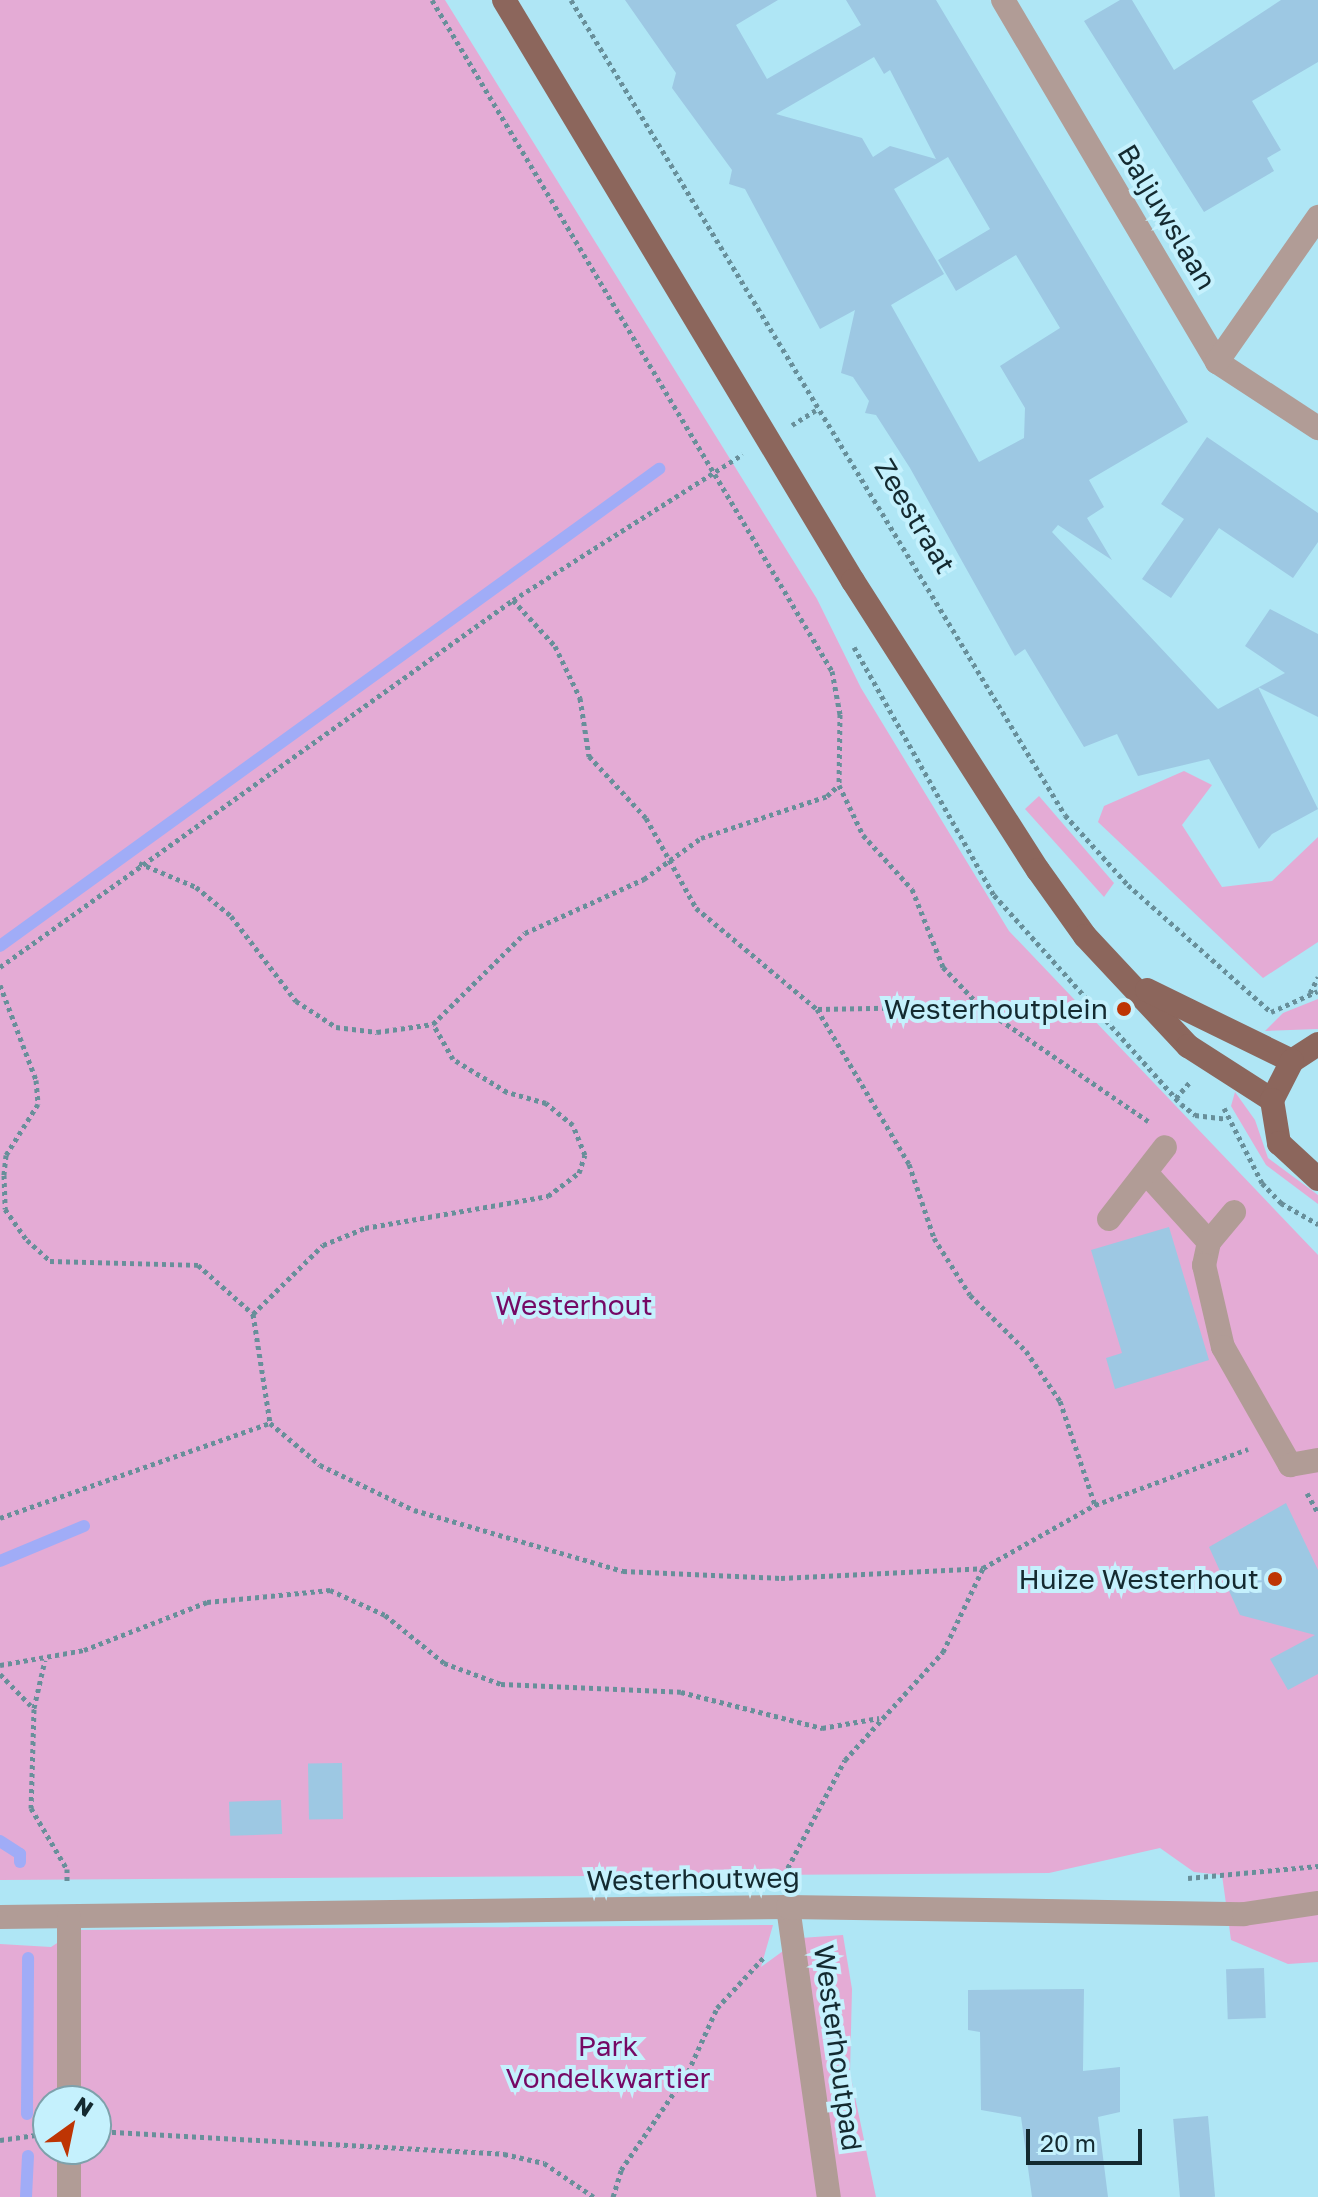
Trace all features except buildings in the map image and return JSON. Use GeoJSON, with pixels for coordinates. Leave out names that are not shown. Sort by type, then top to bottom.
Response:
{"type":"FeatureCollection","features":[{"type":"Feature","properties":{"kind":"main road"},"geometry":{"type":"LineString","coordinates":[[504,0],[853,581],[1038,870],[1085,936],[1188,1046],[1272,1100]]}},
{"type":"Feature","properties":{"kind":"main road"},"geometry":{"type":"LineString","coordinates":[[1131,982],[1292,1061]]}},
{"type":"Feature","properties":{"kind":"main road"},"geometry":{"type":"LineString","coordinates":[[1318,1044],[1292,1061],[1272,1100],[1279,1143],[1318,1179]]}},
{"type":"Feature","properties":{"kind":"street","name":"Baljuwslaan"},"geometry":{"type":"LineString","coordinates":[[1003,0],[1217,362],[1318,428]]}},
{"type":"Feature","properties":{"kind":"street"},"geometry":{"type":"LineString","coordinates":[[1217,362],[1318,217]]}},
{"type":"Feature","properties":{"kind":"street"},"geometry":{"type":"LineString","coordinates":[[1109,1219],[1148,1175],[1163,1138]]}},
{"type":"Feature","properties":{"kind":"street"},"geometry":{"type":"LineString","coordinates":[[1148,1175],[1209,1242]]}},
{"type":"Feature","properties":{"kind":"street"},"geometry":{"type":"LineString","coordinates":[[1234,1212],[1209,1242],[1204,1265],[1223,1347],[1290,1465],[1318,1460]]}},
{"type":"Feature","properties":{"kind":"street","name":"Westerhoutweg"},"geometry":{"type":"LineString","coordinates":[[0,1917],[788,1907],[1244,1914],[1318,1903]]}},
{"type":"Feature","properties":{"kind":"street","name":"Westerhoutpad"},"geometry":{"type":"LineString","coordinates":[[788,1907],[829,2197]]}},
{"type":"Feature","properties":{"kind":"street"},"geometry":{"type":"LineString","coordinates":[[69,1917],[69,2085]]}},
{"type":"Feature","properties":{"kind":"street"},"geometry":{"type":"LineString","coordinates":[[69,2165],[69,2197]]}},
{"type":"Feature","properties":{"kind":"path"},"geometry":{"type":"LineString","coordinates":[[432,0],[716,469],[832,671],[840,714],[839,785],[863,835],[912,889],[943,967],[980,1006],[1163,1138]]}},
{"type":"Feature","properties":{"kind":"path","name":"Zeestraat"},"geometry":{"type":"LineString","coordinates":[[571,0],[1065,815],[1128,885],[1271,1012],[1310,994]]}},
{"type":"Feature","properties":{"kind":"path"},"geometry":{"type":"LineString","coordinates":[[0,967],[138,862],[513,600],[742,455]]}},
{"type":"Feature","properties":{"kind":"path"},"geometry":{"type":"LineString","coordinates":[[513,600],[555,646],[580,698],[589,756],[646,818],[696,908],[817,1009],[909,1164],[934,1238],[970,1295],[1026,1351],[1060,1401],[1095,1505]]}},
{"type":"Feature","properties":{"kind":"path"},"geometry":{"type":"LineString","coordinates":[[138,862],[196,887],[231,916],[296,1001],[336,1027],[377,1032],[433,1024],[525,933],[670,864],[701,838],[827,796],[839,785]]}},
{"type":"Feature","properties":{"kind":"path"},"geometry":{"type":"LineString","coordinates":[[1310,994],[1318,977]]}},
{"type":"Feature","properties":{"kind":"path"},"geometry":{"type":"LineString","coordinates":[[0,985],[36,1080],[38,1104],[6,1155],[4,1175],[5,1209],[27,1240],[50,1261],[198,1265],[253,1314],[270,1423],[320,1465],[414,1510],[623,1571],[781,1578],[983,1568],[1095,1505],[1259,1445],[1290,1465]]}},
{"type":"Feature","properties":{"kind":"path"},"geometry":{"type":"LineString","coordinates":[[1310,994],[1318,991]]}},
{"type":"Feature","properties":{"kind":"path"},"geometry":{"type":"LineString","coordinates":[[817,1009],[980,1006]]}},
{"type":"Feature","properties":{"kind":"path"},"geometry":{"type":"LineString","coordinates":[[253,1314],[323,1245],[365,1228],[548,1196],[579,1173],[585,1155],[573,1125],[546,1103],[507,1092],[453,1059],[433,1024]]}},
{"type":"Feature","properties":{"kind":"path"},"geometry":{"type":"LineString","coordinates":[[1226,1119],[1262,1183],[1318,1224]]}},
{"type":"Feature","properties":{"kind":"path"},"geometry":{"type":"LineString","coordinates":[[0,1518],[270,1423]]}},
{"type":"Feature","properties":{"kind":"path"},"geometry":{"type":"LineString","coordinates":[[788,1907],[788,1855],[879,1718],[943,1652],[983,1568]]}},
{"type":"Feature","properties":{"kind":"path"},"geometry":{"type":"LineString","coordinates":[[0,1665],[45,1660],[207,1602],[330,1590],[385,1615],[444,1663],[501,1684],[681,1692],[822,1728],[879,1718]]}},
{"type":"Feature","properties":{"kind":"path"},"geometry":{"type":"LineString","coordinates":[[45,1660],[34,1709],[31,1808],[67,1869],[69,1917]]}},
{"type":"Feature","properties":{"kind":"path"},"geometry":{"type":"LineString","coordinates":[[0,1674],[34,1709]]}},
{"type":"Feature","properties":{"kind":"path"},"geometry":{"type":"LineString","coordinates":[[613,2197],[621,2170],[688,2072],[717,2008],[747,1968],[791,1937]]}},
{"type":"Feature","properties":{"kind":"path"},"geometry":{"type":"LineString","coordinates":[[112,2132],[504,2154],[544,2163],[594,2197]]}},
{"type":"Feature","properties":{"kind":"path"},"geometry":{"type":"LineString","coordinates":[[0,2140],[32,2135]]}},
{"type":"Feature","properties":{"kind":"green space","name":"Westerhout"},"geometry":{"type":"Polygon","coordinates":[[[0,0],[445,0],[817,599],[861,688],[1009,931],[1318,1255],[1318,1962],[1288,1964],[1231,1940],[1222,1875],[1194,1872],[1160,1848],[1049,1873],[0,1880],[0,0]]]}},
{"type":"Feature","properties":{"kind":"green space"},"geometry":{"type":"Polygon","coordinates":[[[1184,771],[1212,785],[1182,825],[1222,887],[1272,881],[1318,837],[1318,942],[1263,978],[1098,822],[1104,806],[1184,771]]]}},
{"type":"Feature","properties":{"kind":"green space"},"geometry":{"type":"Polygon","coordinates":[[[1039,796],[1114,883],[1104,897],[1025,809],[1039,796]]]}},
{"type":"Feature","properties":{"kind":"green space"},"geometry":{"type":"Polygon","coordinates":[[[1318,999],[1318,1029],[1265,1031],[1283,1013],[1318,999]]]}},
{"type":"Feature","properties":{"kind":"green space"},"geometry":{"type":"Polygon","coordinates":[[[1235,1092],[1255,1120],[1268,1158],[1318,1195],[1318,1204],[1266,1165],[1231,1106],[1235,1092]]]}},
{"type":"Feature","properties":{"kind":"green space","name":"Park Vondelkwartier"},"geometry":{"type":"Polygon","coordinates":[[[773,1925],[761,1967],[801,1938],[843,1935],[852,1989],[850,2073],[876,2197],[0,2197],[0,1944],[51,1947],[77,1930],[773,1925]]]}},
{"type":"Feature","properties":{"kind":"waterway"},"geometry":{"type":"LineString","coordinates":[[0,946],[659,469]]}},
{"type":"Feature","properties":{"kind":"waterway"},"geometry":{"type":"LineString","coordinates":[[0,1561],[84,1526]]}},
{"type":"Feature","properties":{"kind":"waterway"},"geometry":{"type":"LineString","coordinates":[[0,1841],[20,1854],[20,1862]]}},
{"type":"Feature","properties":{"kind":"waterway"},"geometry":{"type":"LineString","coordinates":[[27,2114],[28,1958]]}},
{"type":"Feature","properties":{"kind":"waterway"},"geometry":{"type":"LineString","coordinates":[[26,2197],[28,2156]]}},
{"type":"Feature","properties":{"kind":"place","name":"Westerhoutplein"},"geometry":{"type":"Point","coordinates":[1124,1009]}},
{"type":"Feature","properties":{"kind":"place","name":"Huize Westerhout"},"geometry":{"type":"Point","coordinates":[1275,1579]}}]}
